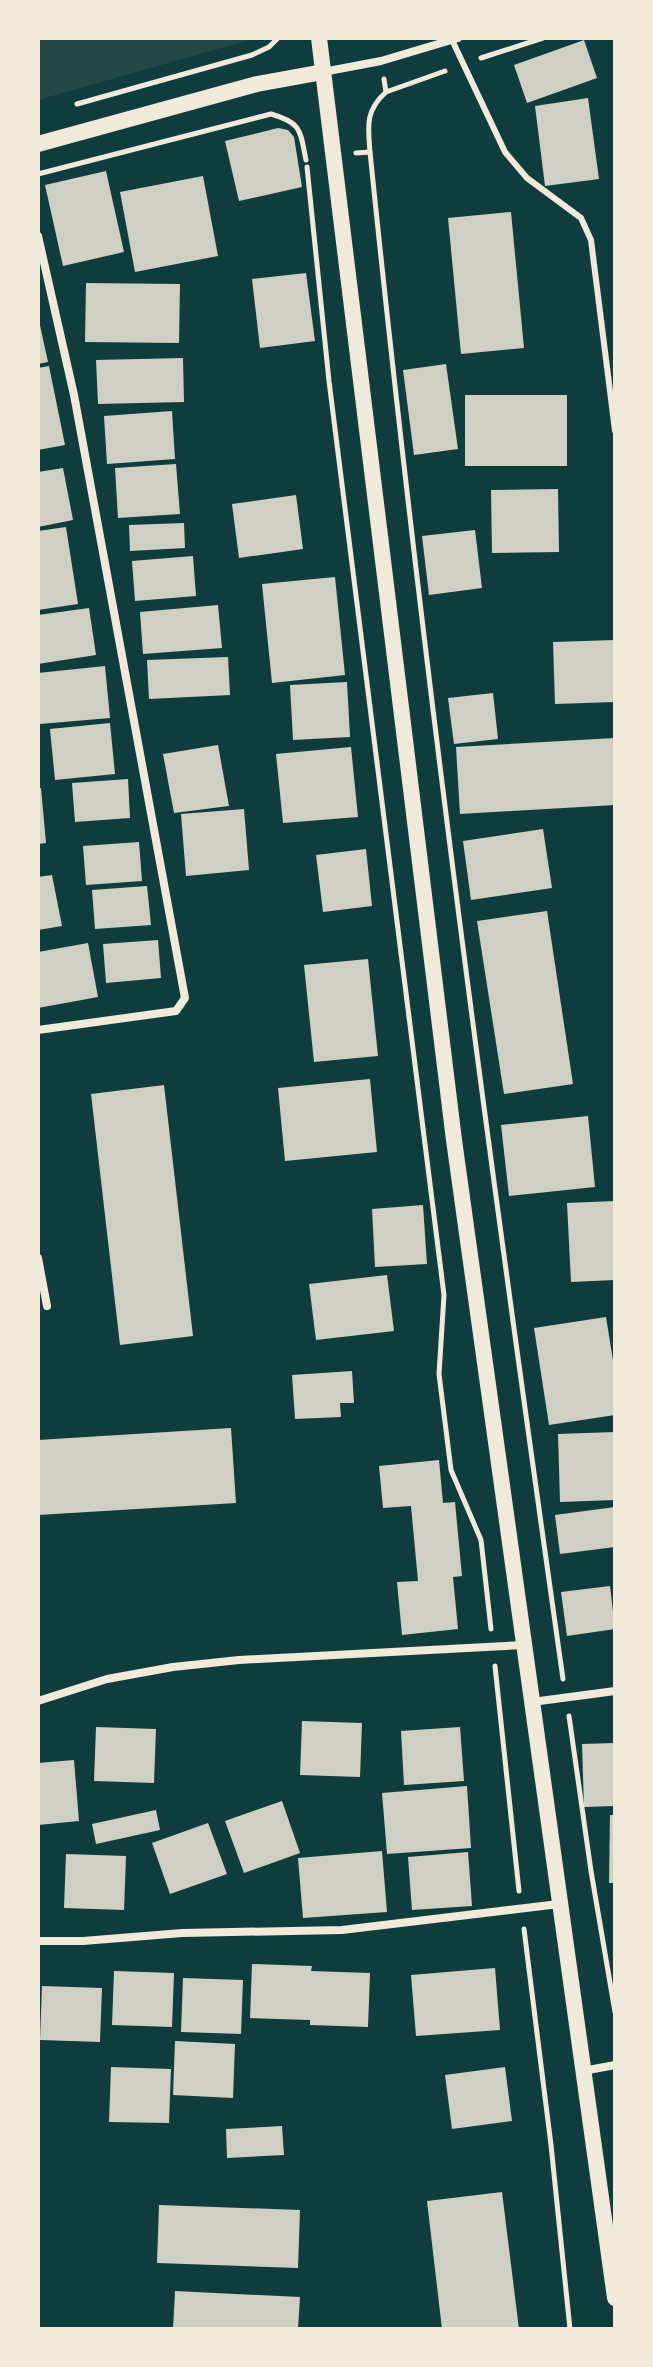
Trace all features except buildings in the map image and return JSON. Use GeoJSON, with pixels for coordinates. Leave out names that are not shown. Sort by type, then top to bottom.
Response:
{"type":"FeatureCollection","features":[{"type":"Feature","properties":{"kind":"main road"},"geometry":{"type":"LineString","coordinates":[[319,38],[454,1140],[615,2298]]}},
{"type":"Feature","properties":{"kind":"main road"},"geometry":{"type":"LineString","coordinates":[[38,144],[257,84],[323,72]]}},
{"type":"Feature","properties":{"kind":"street"},"geometry":{"type":"LineString","coordinates":[[323,72],[381,61],[455,39]]}},
{"type":"Feature","properties":{"kind":"street"},"geometry":{"type":"LineString","coordinates":[[38,236],[74,395],[185,998],[176,1011],[38,1030]]}},
{"type":"Feature","properties":{"kind":"street"},"geometry":{"type":"LineString","coordinates":[[38,1258],[47,1306]]}},
{"type":"Feature","properties":{"kind":"street"},"geometry":{"type":"LineString","coordinates":[[38,1701],[107,1679],[173,1667],[239,1660],[524,1645]]}},
{"type":"Feature","properties":{"kind":"street"},"geometry":{"type":"LineString","coordinates":[[532,1702],[615,1691]]}},
{"type":"Feature","properties":{"kind":"street"},"geometry":{"type":"LineString","coordinates":[[38,1941],[83,1941],[182,1933],[342,1930],[559,1904]]}},
{"type":"Feature","properties":{"kind":"street"},"geometry":{"type":"LineString","coordinates":[[582,2071],[615,2065]]}},
{"type":"Feature","properties":{"kind":"lane"},"geometry":{"type":"LineString","coordinates":[[455,39],[505,152],[527,178],[581,218],[591,240],[612,381],[615,431]]}},
{"type":"Feature","properties":{"kind":"path"},"geometry":{"type":"LineString","coordinates":[[69,107],[252,55],[269,47],[278,38]]}},
{"type":"Feature","properties":{"kind":"path"},"geometry":{"type":"LineString","coordinates":[[38,174],[263,115]]}},
{"type":"Feature","properties":{"kind":"path"},"geometry":{"type":"LineString","coordinates":[[370,152],[393,377],[488,1149],[591,1871],[615,2012]]}},
{"type":"Feature","properties":{"kind":"path"},"geometry":{"type":"LineString","coordinates":[[306,160],[329,381],[444,1295],[440,1387],[451,1470],[481,1540],[570,2329]]}},
{"type":"Feature","properties":{"kind":"shaded area"},"geometry":{"type":"Polygon","coordinates":[[[38,38],[256,38],[38,100],[38,38]]]}}]}
